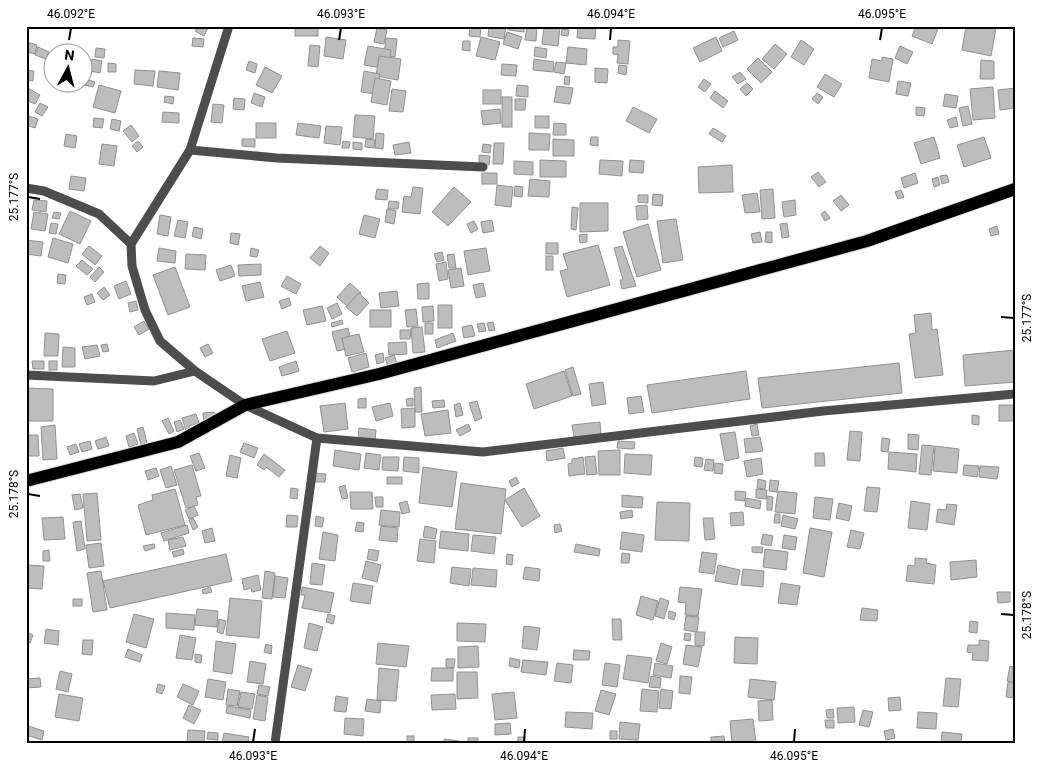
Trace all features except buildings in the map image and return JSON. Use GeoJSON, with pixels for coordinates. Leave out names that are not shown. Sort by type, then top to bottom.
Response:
{"type":"FeatureCollection","features":[{"type":"Feature","properties":{"kind":"main road"},"geometry":{"type":"LineString","coordinates":[[26,481],[178,442],[245,405],[379,374],[868,241],[1015,189]]}},
{"type":"Feature","properties":{"kind":"street"},"geometry":{"type":"LineString","coordinates":[[229,26],[190,150],[131,244],[132,266],[145,310],[160,341],[195,371],[245,405],[317,438],[483,452],[823,410],[1015,394]]}},
{"type":"Feature","properties":{"kind":"street"},"geometry":{"type":"LineString","coordinates":[[190,150],[277,158],[483,167]]}},
{"type":"Feature","properties":{"kind":"street"},"geometry":{"type":"LineString","coordinates":[[26,188],[44,191],[99,214],[131,244]]}},
{"type":"Feature","properties":{"kind":"street"},"geometry":{"type":"LineString","coordinates":[[26,375],[154,381],[195,371]]}},
{"type":"Feature","properties":{"kind":"street"},"geometry":{"type":"LineString","coordinates":[[275,743],[317,438]]}}]}
